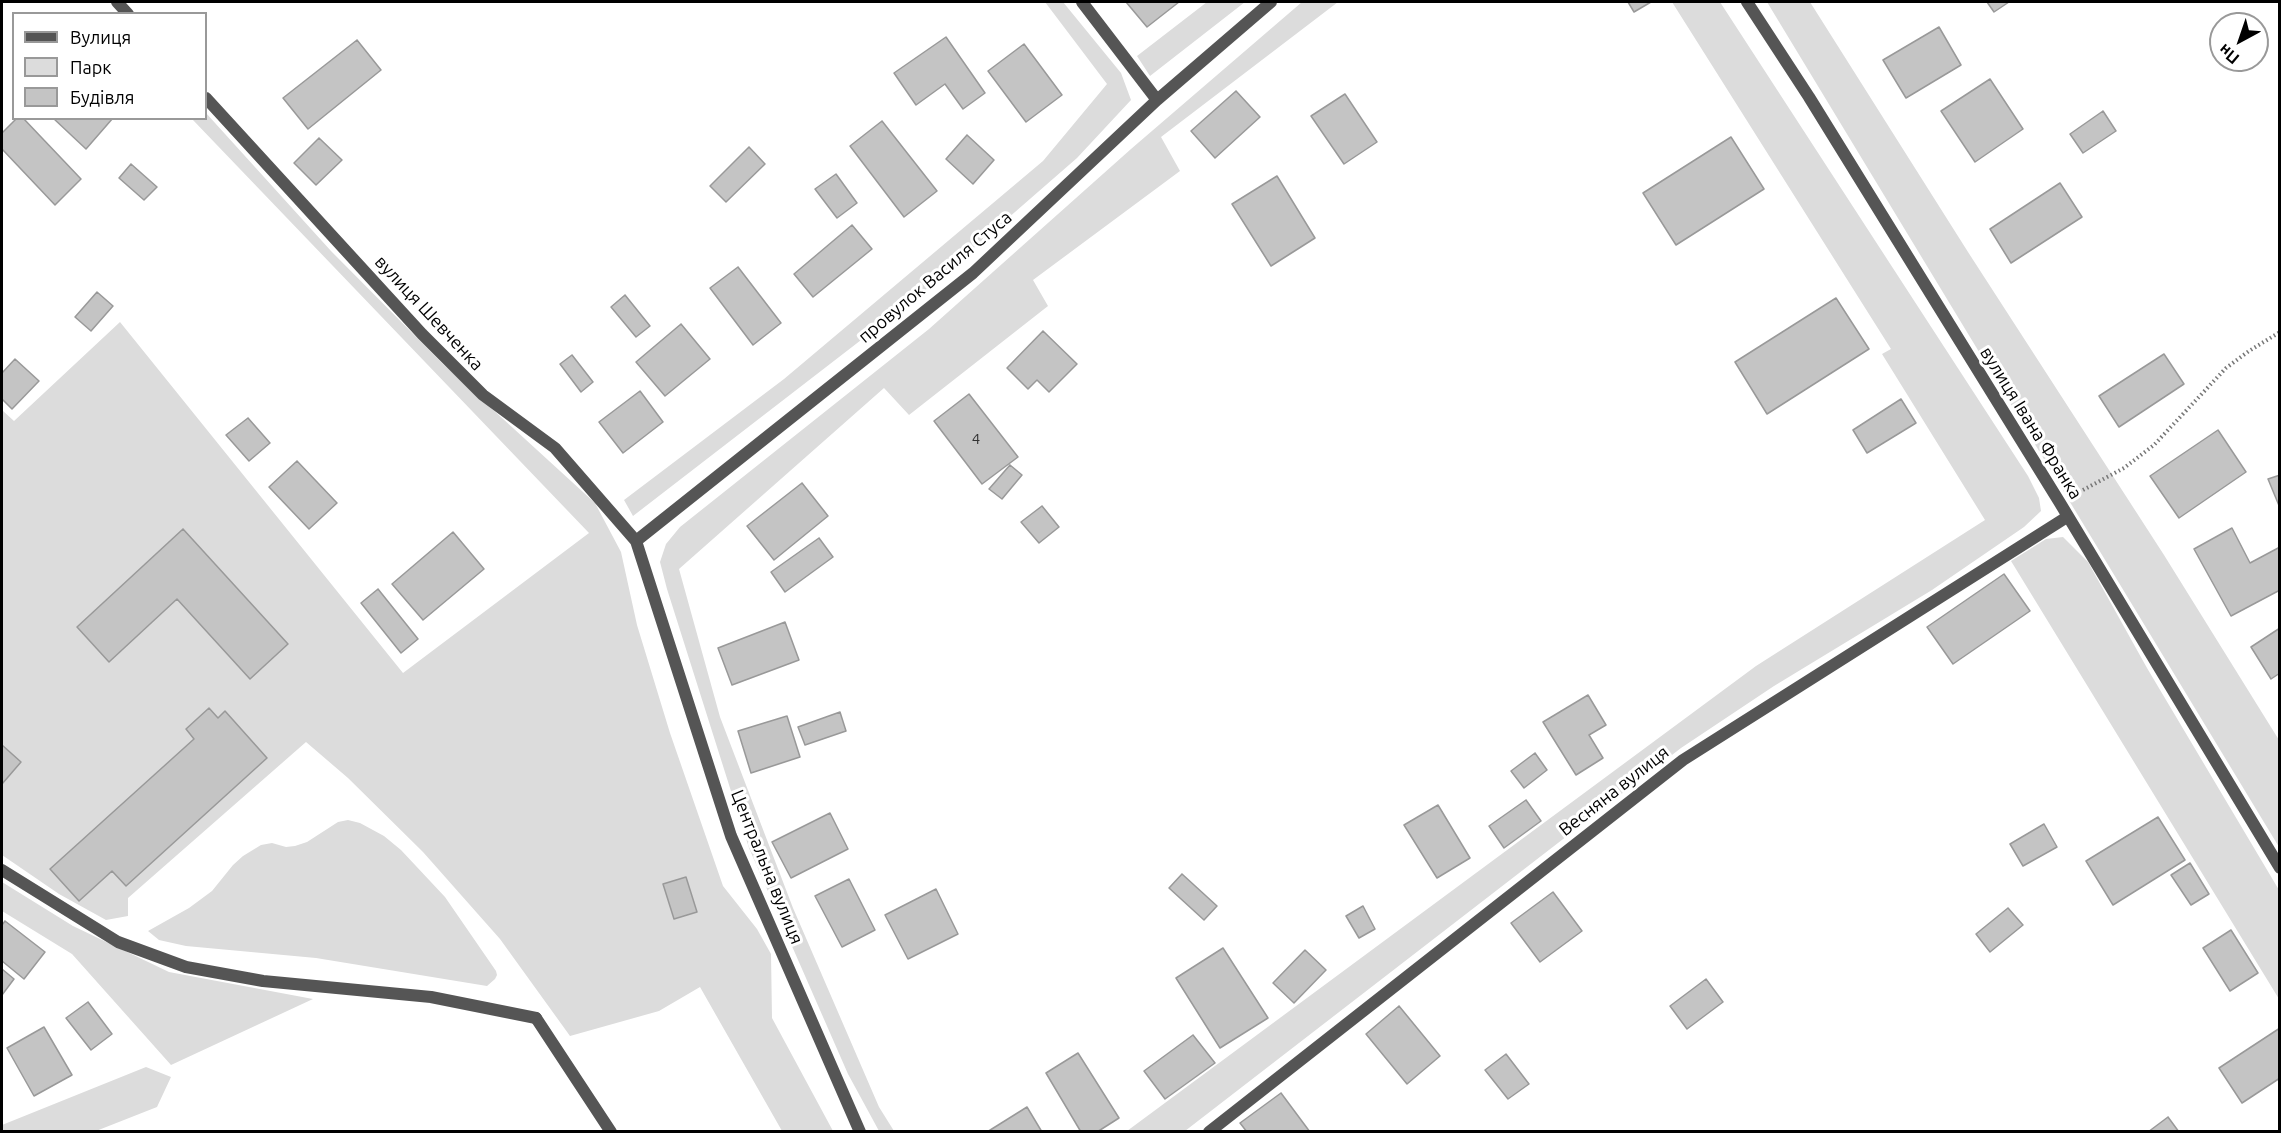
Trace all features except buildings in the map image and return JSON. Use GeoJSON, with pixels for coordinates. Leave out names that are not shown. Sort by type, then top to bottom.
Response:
{"type":"FeatureCollection","features":[{"type":"Feature","properties":{"kind":"street"},"geometry":{"type":"LineString","coordinates":[[1082,2],[1156,100]]}},
{"type":"Feature","properties":{"kind":"street","name":"провулок Василя Стуса"},"geometry":{"type":"LineString","coordinates":[[636,541],[973,273],[1156,100],[1271,2]]}},
{"type":"Feature","properties":{"kind":"street","name":"вулиця Івана Франка"},"geometry":{"type":"LineString","coordinates":[[1747,2],[1809,97],[2060,503],[2280,868]]}},
{"type":"Feature","properties":{"kind":"street","name":"вулиця Шевченка"},"geometry":{"type":"LineString","coordinates":[[207,99],[422,334],[483,395],[555,448],[636,541]]}},
{"type":"Feature","properties":{"kind":"street","name":"Весняна вулиця"},"geometry":{"type":"LineString","coordinates":[[1209,1131],[1683,760],[2067,517]]}},
{"type":"Feature","properties":{"kind":"street","name":"Центральна вулиця"},"geometry":{"type":"LineString","coordinates":[[636,541],[732,836],[860,1131]]}},
{"type":"Feature","properties":{"kind":"street"},"geometry":{"type":"LineString","coordinates":[[2,870],[118,942],[186,967],[263,981],[431,997],[536,1018],[611,1131]]}},
{"type":"Feature","properties":{"kind":"path"},"geometry":{"type":"LineString","coordinates":[[2060,503],[2124,468],[2154,445],[2226,368],[2280,332]]}},
{"type":"Feature","properties":{"kind":"green space"},"geometry":{"type":"Polygon","coordinates":[[[1045,2],[1063,2],[1121,73],[1131,100],[1077,158],[922,293],[633,516],[624,500],[784,379],[1043,161],[1107,84],[1045,2]]]}},
{"type":"Feature","properties":{"kind":"green space"},"geometry":{"type":"Polygon","coordinates":[[[1207,2],[1245,2],[1150,76],[1137,56],[1207,2]]]}},
{"type":"Feature","properties":{"kind":"green space"},"geometry":{"type":"Polygon","coordinates":[[[1302,2],[1338,2],[1161,137],[1180,171],[1033,280],[1048,306],[909,415],[884,388],[679,569],[720,717],[793,908],[879,1107],[894,1131],[879,1131],[848,1074],[749,848],[667,589],[660,562],[666,544],[680,527],[929,329],[1131,149],[1302,2]]]}},
{"type":"Feature","properties":{"kind":"green space"},"geometry":{"type":"Polygon","coordinates":[[[1672,2],[1720,2],[2028,476],[2039,498],[2041,511],[2024,527],[1932,590],[1774,686],[1681,748],[1185,1131],[1127,1131],[1756,666],[1985,520],[1882,354],[1891,349],[1672,2]]]}},
{"type":"Feature","properties":{"kind":"green space"},"geometry":{"type":"Polygon","coordinates":[[[1767,2],[1810,2],[2164,555],[2279,740],[2279,847],[1767,2]]]}},
{"type":"Feature","properties":{"kind":"green space"},"geometry":{"type":"Polygon","coordinates":[[[207,114],[331,251],[443,364],[595,503],[621,552],[637,625],[670,733],[723,886],[757,929],[771,954],[772,1018],[833,1131],[782,1131],[700,987],[659,1011],[570,1036],[500,939],[423,852],[348,778],[306,742],[128,898],[128,916],[106,920],[59,894],[2,855],[2,410],[14,421],[120,322],[403,673],[589,533],[193,120],[207,120],[207,114]]]}},
{"type":"Feature","properties":{"kind":"green space"},"geometry":{"type":"Polygon","coordinates":[[[2063,537],[2088,562],[2147,668],[2279,890],[2279,999],[2011,561],[2046,539],[2063,537]]]}},
{"type":"Feature","properties":{"kind":"green space"},"geometry":{"type":"Polygon","coordinates":[[[348,820],[360,823],[384,836],[401,850],[445,897],[496,971],[495,979],[487,986],[316,958],[186,946],[159,940],[148,931],[189,908],[212,891],[233,865],[261,845],[272,843],[286,847],[295,846],[307,842],[338,822],[348,820]]]}},
{"type":"Feature","properties":{"kind":"green space"},"geometry":{"type":"Polygon","coordinates":[[[2,882],[73,926],[169,972],[313,999],[171,1065],[72,954],[2,911],[2,882]]]}},
{"type":"Feature","properties":{"kind":"green space"},"geometry":{"type":"Polygon","coordinates":[[[146,1067],[171,1077],[157,1107],[96,1131],[2,1131],[2,1125],[146,1067]]]}}]}
